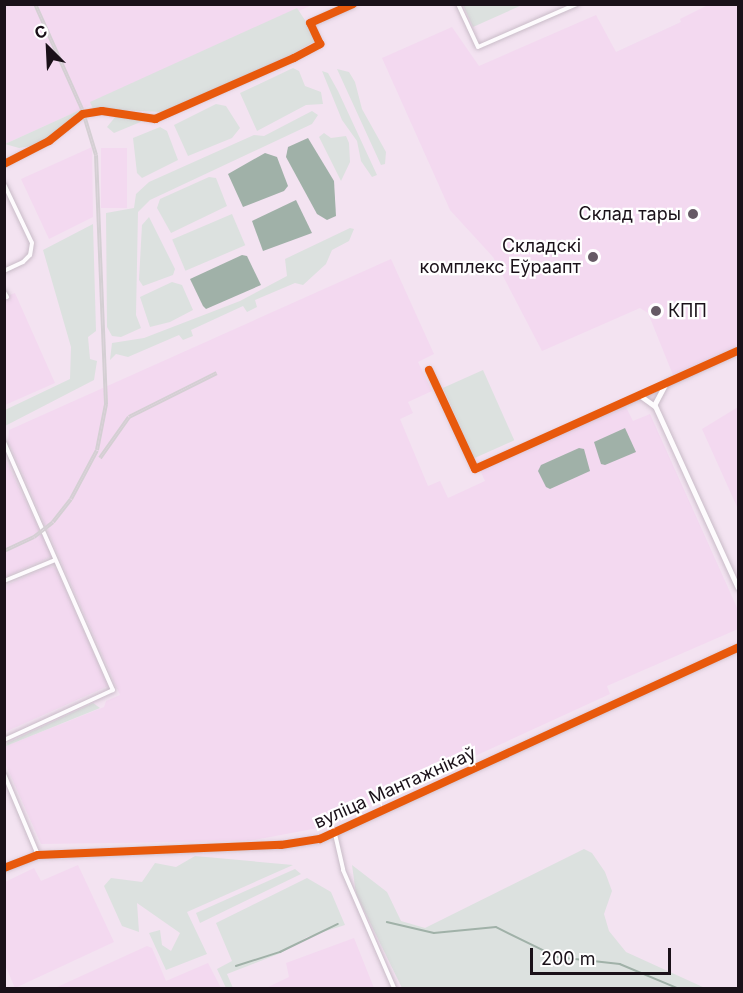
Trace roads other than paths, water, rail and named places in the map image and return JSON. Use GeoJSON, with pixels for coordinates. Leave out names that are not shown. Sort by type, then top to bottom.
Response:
{"type":"FeatureCollection","features":[{"type":"Feature","properties":{"kind":"street"},"geometry":{"type":"LineString","coordinates":[[4,164],[49,141],[83,114],[102,111],[155,119],[294,58],[320,44],[310,23],[353,4]]}},
{"type":"Feature","properties":{"kind":"street"},"geometry":{"type":"LineString","coordinates":[[458,4],[478,47],[577,4]]}},
{"type":"Feature","properties":{"kind":"street"},"geometry":{"type":"LineString","coordinates":[[4,184],[32,243],[30,255],[23,262],[4,271]]}},
{"type":"Feature","properties":{"kind":"street"},"geometry":{"type":"LineString","coordinates":[[429,370],[476,469],[738,351]]}},
{"type":"Feature","properties":{"kind":"street"},"geometry":{"type":"LineString","coordinates":[[655,407],[664,386]]}},
{"type":"Feature","properties":{"kind":"street"},"geometry":{"type":"LineString","coordinates":[[641,396],[655,407],[738,587]]}},
{"type":"Feature","properties":{"kind":"street"},"geometry":{"type":"LineString","coordinates":[[4,442],[113,690],[4,740]]}},
{"type":"Feature","properties":{"kind":"street"},"geometry":{"type":"LineString","coordinates":[[4,581],[55,560]]}},
{"type":"Feature","properties":{"kind":"street","name":"вуліца Мантажнікаў"},"geometry":{"type":"LineString","coordinates":[[4,868],[38,855],[281,845],[335,834],[738,648]]}},
{"type":"Feature","properties":{"kind":"street"},"geometry":{"type":"LineString","coordinates":[[4,774],[38,855]]}},
{"type":"Feature","properties":{"kind":"street"},"geometry":{"type":"LineString","coordinates":[[335,834],[349,886],[393,988]]}},
{"type":"Feature","properties":{"kind":"waterway"},"geometry":{"type":"LineString","coordinates":[[387,922],[434,933],[496,927],[557,957],[620,964],[677,988]]}},
{"type":"Feature","properties":{"kind":"waterway"},"geometry":{"type":"LineString","coordinates":[[236,966],[280,952],[338,924]]}},
{"type":"Feature","properties":{"kind":"railway"},"geometry":{"type":"LineString","coordinates":[[4,551],[34,537],[53,522],[71,499],[97,450],[106,404],[96,155],[82,109],[35,4]]}},
{"type":"Feature","properties":{"kind":"railway"},"geometry":{"type":"LineString","coordinates":[[100,458],[129,417],[217,373]]}},
{"type":"Feature","properties":{"kind":"place","name":"Склад тары"},"geometry":{"type":"Point","coordinates":[693,214]}},
{"type":"Feature","properties":{"kind":"place","name":"Складскі комплекс Еўраапт"},"geometry":{"type":"Point","coordinates":[593,257]}},
{"type":"Feature","properties":{"kind":"place","name":"КПП"},"geometry":{"type":"Point","coordinates":[656,311]}}]}
